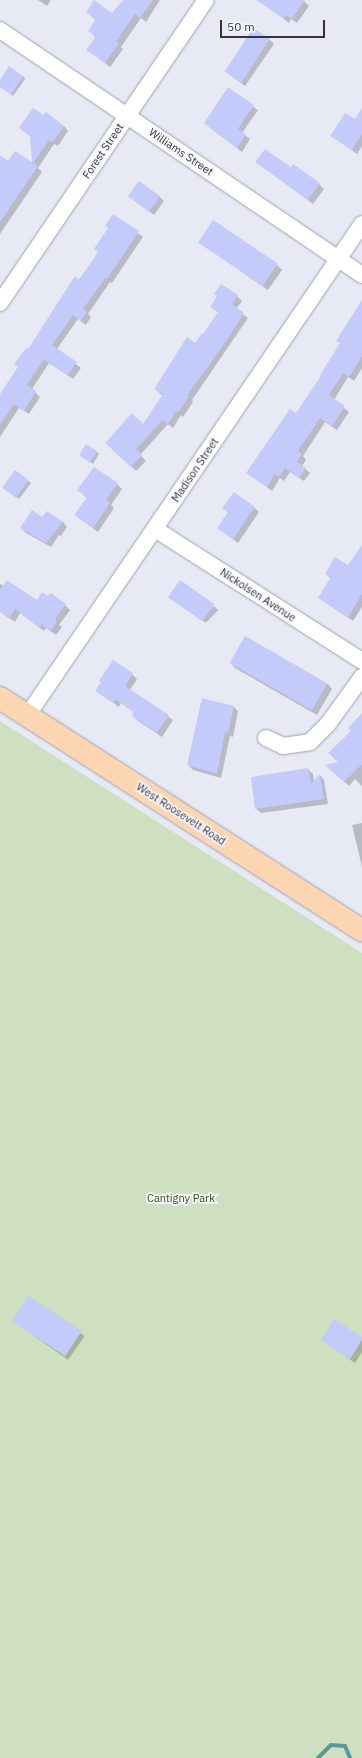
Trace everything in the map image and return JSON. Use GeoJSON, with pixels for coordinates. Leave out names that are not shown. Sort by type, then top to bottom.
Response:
{"type":"FeatureCollection","features":[{"type":"Feature","properties":{"kind":"main road","name":"West Roosevelt Road"},"geometry":{"type":"LineString","coordinates":[[0,698],[362,930]]}},
{"type":"Feature","properties":{"kind":"street","name":"Forest Street"},"geometry":{"type":"LineString","coordinates":[[0,303],[206,0]]}},
{"type":"Feature","properties":{"kind":"street","name":"Williams Street"},"geometry":{"type":"LineString","coordinates":[[0,30],[362,275]]}},
{"type":"Feature","properties":{"kind":"street","name":"Madison Street"},"geometry":{"type":"LineString","coordinates":[[28,716],[362,224]]}},
{"type":"Feature","properties":{"kind":"street","name":"Nickolsen Avenue"},"geometry":{"type":"LineString","coordinates":[[155,529],[362,661]]}},
{"type":"Feature","properties":{"kind":"street"},"geometry":{"type":"LineString","coordinates":[[266,738],[283,746],[310,742],[328,724],[362,677]]}},
{"type":"Feature","properties":{"kind":"green space","name":"Cantigny Park"},"geometry":{"type":"Polygon","coordinates":[[[0,721],[362,953],[362,1758],[0,1758],[0,721]]]}},
{"type":"Feature","properties":{"kind":"building"},"geometry":{"type":"Polygon","coordinates":[[[94,0],[112,13],[123,0],[153,0],[140,18],[135,14],[116,42],[119,43],[105,63],[86,50],[96,36],[88,31],[96,19],[86,12],[94,0]]]}},
{"type":"Feature","properties":{"kind":"building"},"geometry":{"type":"Polygon","coordinates":[[[256,0],[305,0],[292,19],[286,15],[284,19],[256,0]]]}},
{"type":"Feature","properties":{"kind":"building"},"geometry":{"type":"Polygon","coordinates":[[[253,28],[270,39],[241,83],[225,72],[253,28]]]}},
{"type":"Feature","properties":{"kind":"building"},"geometry":{"type":"Polygon","coordinates":[[[9,66],[23,76],[11,95],[0,87],[0,80],[9,66]]]}},
{"type":"Feature","properties":{"kind":"building"},"geometry":{"type":"Polygon","coordinates":[[[228,87],[254,105],[238,129],[246,134],[237,148],[204,123],[228,87]]]}},
{"type":"Feature","properties":{"kind":"building"},"geometry":{"type":"Polygon","coordinates":[[[33,108],[44,115],[46,112],[64,126],[53,142],[49,140],[33,163],[38,166],[0,222],[0,155],[8,161],[15,151],[32,162],[30,136],[19,128],[33,108]]]}},
{"type":"Feature","properties":{"kind":"building"},"geometry":{"type":"Polygon","coordinates":[[[362,108],[362,134],[352,150],[330,136],[345,113],[355,119],[362,108]]]}},
{"type":"Feature","properties":{"kind":"building"},"geometry":{"type":"Polygon","coordinates":[[[265,149],[291,167],[293,164],[320,183],[308,200],[255,162],[265,149]]]}},
{"type":"Feature","properties":{"kind":"building"},"geometry":{"type":"Polygon","coordinates":[[[139,181],[160,196],[149,212],[128,196],[139,181]]]}},
{"type":"Feature","properties":{"kind":"building"},"geometry":{"type":"Polygon","coordinates":[[[113,214],[139,231],[107,279],[105,278],[83,309],[87,312],[81,321],[73,315],[52,345],[77,362],[68,375],[44,359],[27,385],[36,391],[24,411],[14,404],[0,425],[0,394],[18,367],[14,364],[26,348],[28,349],[75,276],[79,280],[98,252],[94,249],[108,228],[105,226],[113,214]]]}},
{"type":"Feature","properties":{"kind":"building"},"geometry":{"type":"Polygon","coordinates":[[[213,220],[278,264],[263,286],[198,242],[213,220]]]}},
{"type":"Feature","properties":{"kind":"building"},"geometry":{"type":"Polygon","coordinates":[[[221,284],[238,295],[232,304],[244,313],[225,343],[187,395],[189,396],[178,413],[176,411],[168,424],[163,420],[136,449],[142,455],[131,467],[105,443],[132,413],[143,424],[163,394],[154,389],[187,337],[195,343],[218,312],[210,307],[217,296],[214,294],[221,284]]]}},
{"type":"Feature","properties":{"kind":"building"},"geometry":{"type":"Polygon","coordinates":[[[362,300],[362,356],[349,377],[343,373],[329,395],[345,406],[332,426],[320,418],[298,451],[302,454],[297,462],[306,468],[299,478],[285,468],[279,477],[275,474],[267,487],[246,473],[290,409],[296,413],[321,376],[320,375],[340,343],[336,341],[362,300]]]}},
{"type":"Feature","properties":{"kind":"building"},"geometry":{"type":"Polygon","coordinates":[[[86,444],[97,451],[90,462],[79,455],[86,444]]]}},
{"type":"Feature","properties":{"kind":"building"},"geometry":{"type":"Polygon","coordinates":[[[94,467],[118,483],[106,500],[110,503],[93,528],[74,515],[87,497],[77,490],[94,467]]]}},
{"type":"Feature","properties":{"kind":"building"},"geometry":{"type":"Polygon","coordinates":[[[15,470],[29,480],[16,498],[2,488],[15,470]]]}},
{"type":"Feature","properties":{"kind":"building"},"geometry":{"type":"Polygon","coordinates":[[[234,492],[255,507],[233,539],[217,528],[228,512],[222,508],[234,492]]]}},
{"type":"Feature","properties":{"kind":"building"},"geometry":{"type":"Polygon","coordinates":[[[32,510],[42,517],[47,511],[63,522],[46,543],[20,528],[32,510]]]}},
{"type":"Feature","properties":{"kind":"building"},"geometry":{"type":"Polygon","coordinates":[[[362,545],[362,594],[348,617],[318,598],[331,577],[325,574],[335,557],[348,565],[362,545]]]}},
{"type":"Feature","properties":{"kind":"building"},"geometry":{"type":"Polygon","coordinates":[[[7,580],[37,600],[42,592],[48,596],[51,593],[66,604],[55,619],[57,621],[51,631],[41,624],[39,627],[15,609],[10,618],[0,612],[0,590],[7,580]]]}},
{"type":"Feature","properties":{"kind":"building"},"geometry":{"type":"Polygon","coordinates":[[[180,580],[214,604],[202,621],[168,597],[180,580]]]}},
{"type":"Feature","properties":{"kind":"building"},"geometry":{"type":"Polygon","coordinates":[[[245,636],[327,684],[312,710],[230,663],[245,636]]]}},
{"type":"Feature","properties":{"kind":"building"},"geometry":{"type":"Polygon","coordinates":[[[113,660],[133,673],[125,686],[169,715],[157,733],[132,716],[134,712],[116,699],[113,703],[95,691],[101,682],[99,681],[113,660]]]}},
{"type":"Feature","properties":{"kind":"building"},"geometry":{"type":"Polygon","coordinates":[[[202,698],[234,706],[228,733],[225,732],[217,774],[187,765],[202,698]]]}},
{"type":"Feature","properties":{"kind":"building"},"geometry":{"type":"Polygon","coordinates":[[[362,713],[362,764],[344,782],[325,765],[338,762],[328,753],[351,731],[348,728],[362,713]]]}},
{"type":"Feature","properties":{"kind":"building"},"geometry":{"type":"Polygon","coordinates":[[[308,768],[311,784],[320,774],[324,799],[255,809],[251,777],[308,768]]]}},
{"type":"Feature","properties":{"kind":"building"},"geometry":{"type":"Polygon","coordinates":[[[28,1296],[82,1331],[65,1356],[12,1321],[28,1296]]]}},
{"type":"Feature","properties":{"kind":"building"},"geometry":{"type":"Polygon","coordinates":[[[334,1319],[362,1337],[362,1340],[350,1359],[321,1340],[334,1319]]]}},
{"type":"Feature","properties":{"kind":"waterway"},"geometry":{"type":"LineString","coordinates":[[318,1758],[331,1745],[345,1746],[350,1758]]}}]}
